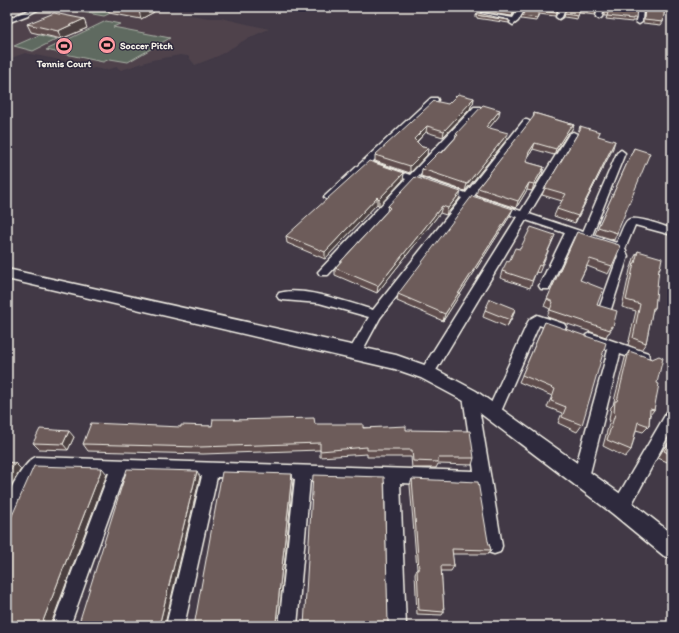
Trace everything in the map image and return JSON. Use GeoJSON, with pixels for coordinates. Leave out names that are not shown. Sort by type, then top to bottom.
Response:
{"type":"FeatureCollection","features":[{"type":"Feature","properties":{"kind":"main road"},"geometry":{"type":"LineString","coordinates":[[7,274],[396,362],[427,373],[470,396],[494,412],[621,507],[672,548]]}},
{"type":"Feature","properties":{"kind":"street"},"geometry":{"type":"LineString","coordinates":[[7,21],[40,7]]}},
{"type":"Feature","properties":{"kind":"street"},"geometry":{"type":"LineString","coordinates":[[482,15],[515,22],[523,7]]}},
{"type":"Feature","properties":{"kind":"street"},"geometry":{"type":"LineString","coordinates":[[559,17],[563,7]]}},
{"type":"Feature","properties":{"kind":"street"},"geometry":{"type":"LineString","coordinates":[[599,18],[601,7]]}},
{"type":"Feature","properties":{"kind":"street"},"geometry":{"type":"LineString","coordinates":[[621,7],[640,8],[639,22]]}},
{"type":"Feature","properties":{"kind":"street"},"geometry":{"type":"LineString","coordinates":[[320,206],[434,100]]}},
{"type":"Feature","properties":{"kind":"street"},"geometry":{"type":"LineString","coordinates":[[324,272],[477,109]]}},
{"type":"Feature","properties":{"kind":"street"},"geometry":{"type":"LineString","coordinates":[[354,353],[376,315],[527,122]]}},
{"type":"Feature","properties":{"kind":"street"},"geometry":{"type":"LineString","coordinates":[[427,373],[573,134]]}},
{"type":"Feature","properties":{"kind":"street"},"geometry":{"type":"LineString","coordinates":[[586,236],[620,153]]}},
{"type":"Feature","properties":{"kind":"street"},"geometry":{"type":"LineString","coordinates":[[366,163],[586,236],[620,249],[623,256],[604,309]]}},
{"type":"Feature","properties":{"kind":"street"},"geometry":{"type":"LineString","coordinates":[[620,249],[631,222],[642,223],[672,232]]}},
{"type":"Feature","properties":{"kind":"street"},"geometry":{"type":"LineString","coordinates":[[545,286],[571,231]]}},
{"type":"Feature","properties":{"kind":"street"},"geometry":{"type":"LineString","coordinates":[[283,296],[299,296],[327,300],[376,315]]}},
{"type":"Feature","properties":{"kind":"street"},"geometry":{"type":"LineString","coordinates":[[494,412],[534,322],[537,320],[647,359]]}},
{"type":"Feature","properties":{"kind":"street"},"geometry":{"type":"LineString","coordinates":[[581,477],[615,348]]}},
{"type":"Feature","properties":{"kind":"street"},"geometry":{"type":"LineString","coordinates":[[470,396],[494,546]]}},
{"type":"Feature","properties":{"kind":"street"},"geometry":{"type":"LineString","coordinates":[[621,507],[672,416]]}},
{"type":"Feature","properties":{"kind":"street"},"geometry":{"type":"LineString","coordinates":[[7,518],[28,473],[36,464],[392,475],[483,480]]}},
{"type":"Feature","properties":{"kind":"street"},"geometry":{"type":"LineString","coordinates":[[61,626],[119,467]]}},
{"type":"Feature","properties":{"kind":"street"},"geometry":{"type":"LineString","coordinates":[[175,626],[211,470]]}},
{"type":"Feature","properties":{"kind":"street"},"geometry":{"type":"LineString","coordinates":[[288,626],[302,472]]}},
{"type":"Feature","properties":{"kind":"street"},"geometry":{"type":"LineString","coordinates":[[392,475],[397,626]]}},
{"type":"Feature","properties":{"kind":"shaded area"},"geometry":{"type":"Polygon","coordinates":[[[53,7],[139,7],[209,18],[221,18],[269,29],[248,38],[218,56],[195,65],[188,56],[180,55],[152,60],[121,70],[117,67],[105,70],[94,68],[83,71],[71,62],[25,53],[11,58],[7,57],[7,23],[53,7]]]}},
{"type":"Feature","properties":{"kind":"green space"},"geometry":{"type":"Polygon","coordinates":[[[124,7],[104,16],[59,8],[124,7]]]}},
{"type":"Feature","properties":{"kind":"green space"},"geometry":{"type":"Polygon","coordinates":[[[106,21],[120,24],[113,27],[170,38],[128,62],[110,59],[103,62],[46,50],[106,21]]]}},
{"type":"Feature","properties":{"kind":"green space"},"geometry":{"type":"Polygon","coordinates":[[[39,35],[57,39],[33,51],[14,46],[39,35]]]}},
{"type":"Feature","properties":{"kind":"building"},"geometry":{"type":"Polygon","coordinates":[[[112,7],[148,7],[139,11],[112,7]]]}},
{"type":"Feature","properties":{"kind":"building"},"geometry":{"type":"Polygon","coordinates":[[[482,7],[517,7],[513,13],[483,8],[481,9],[482,7]]]}},
{"type":"Feature","properties":{"kind":"building"},"geometry":{"type":"Polygon","coordinates":[[[527,7],[559,7],[556,13],[539,11],[537,18],[522,16],[527,7]]]}},
{"type":"Feature","properties":{"kind":"building"},"geometry":{"type":"Polygon","coordinates":[[[567,7],[597,7],[596,12],[580,10],[578,16],[564,14],[567,7]]]}},
{"type":"Feature","properties":{"kind":"building"},"geometry":{"type":"Polygon","coordinates":[[[606,7],[637,8],[636,18],[633,19],[607,16],[608,13],[605,13],[606,7]]]}},
{"type":"Feature","properties":{"kind":"building"},"geometry":{"type":"Polygon","coordinates":[[[645,7],[665,7],[663,22],[644,20],[645,7]]]}},
{"type":"Feature","properties":{"kind":"building"},"geometry":{"type":"Polygon","coordinates":[[[54,13],[84,19],[58,31],[27,24],[54,13]]]}},
{"type":"Feature","properties":{"kind":"building"},"geometry":{"type":"Polygon","coordinates":[[[478,13],[509,20],[476,15],[478,13]]]}},
{"type":"Feature","properties":{"kind":"building"},"geometry":{"type":"Polygon","coordinates":[[[458,94],[474,98],[444,131],[427,126],[414,139],[422,147],[428,148],[410,166],[375,155],[434,101],[448,104],[458,94]]]}},
{"type":"Feature","properties":{"kind":"building"},"geometry":{"type":"Polygon","coordinates":[[[483,105],[500,110],[486,127],[508,133],[467,184],[422,169],[439,152],[442,153],[458,135],[456,134],[483,105]]]}},
{"type":"Feature","properties":{"kind":"building"},"geometry":{"type":"Polygon","coordinates":[[[534,113],[574,125],[570,127],[556,149],[535,143],[529,152],[526,162],[544,167],[534,184],[529,183],[518,201],[478,188],[534,116],[534,113]]]}},
{"type":"Feature","properties":{"kind":"building"},"geometry":{"type":"Polygon","coordinates":[[[580,126],[600,132],[598,136],[615,141],[578,216],[557,209],[566,194],[545,188],[581,128],[580,126]]]}},
{"type":"Feature","properties":{"kind":"building"},"geometry":{"type":"Polygon","coordinates":[[[634,148],[650,153],[617,233],[598,227],[634,148]]]}},
{"type":"Feature","properties":{"kind":"building"},"geometry":{"type":"Polygon","coordinates":[[[369,161],[404,173],[379,199],[377,197],[325,252],[286,236],[369,161]]]}},
{"type":"Feature","properties":{"kind":"building"},"geometry":{"type":"Polygon","coordinates":[[[415,177],[461,192],[448,208],[442,206],[378,286],[335,268],[390,208],[388,206],[415,177]]]}},
{"type":"Feature","properties":{"kind":"building"},"geometry":{"type":"Polygon","coordinates":[[[472,196],[513,209],[445,314],[398,294],[472,196]]]}},
{"type":"Feature","properties":{"kind":"building"},"geometry":{"type":"Polygon","coordinates":[[[531,227],[555,235],[541,266],[539,265],[532,281],[502,271],[507,261],[509,262],[515,248],[520,249],[531,227]]]}},
{"type":"Feature","properties":{"kind":"building"},"geometry":{"type":"Polygon","coordinates":[[[577,232],[619,245],[620,248],[612,266],[590,259],[580,280],[603,289],[597,305],[617,311],[613,327],[611,326],[610,330],[550,310],[553,302],[547,299],[577,232]]]}},
{"type":"Feature","properties":{"kind":"building"},"geometry":{"type":"Polygon","coordinates":[[[638,251],[662,258],[659,268],[655,308],[653,308],[646,343],[633,338],[640,304],[626,300],[638,251]]]}},
{"type":"Feature","properties":{"kind":"building"},"geometry":{"type":"Polygon","coordinates":[[[490,299],[515,309],[510,320],[485,310],[490,299]]]}},
{"type":"Feature","properties":{"kind":"building"},"geometry":{"type":"Polygon","coordinates":[[[545,322],[606,343],[582,425],[562,417],[566,407],[551,401],[555,389],[522,375],[545,322]]]}},
{"type":"Feature","properties":{"kind":"building"},"geometry":{"type":"Polygon","coordinates":[[[629,351],[652,359],[659,356],[663,358],[657,383],[659,384],[654,410],[650,409],[649,426],[638,422],[631,450],[607,440],[615,414],[615,401],[617,401],[629,351]]]}},
{"type":"Feature","properties":{"kind":"building"},"geometry":{"type":"Polygon","coordinates":[[[314,418],[315,424],[363,424],[363,428],[406,426],[406,430],[470,431],[474,458],[438,458],[438,462],[413,461],[412,450],[367,450],[367,447],[320,451],[320,443],[200,447],[83,444],[91,423],[181,427],[181,425],[212,426],[213,419],[235,419],[234,420],[314,418]]]}},
{"type":"Feature","properties":{"kind":"building"},"geometry":{"type":"Polygon","coordinates":[[[40,429],[69,431],[63,444],[33,443],[40,429]]]}},
{"type":"Feature","properties":{"kind":"building"},"geometry":{"type":"Polygon","coordinates":[[[670,441],[672,442],[672,455],[664,451],[670,441]]]}},
{"type":"Feature","properties":{"kind":"building"},"geometry":{"type":"Polygon","coordinates":[[[7,462],[15,463],[7,476],[7,462]]]}},
{"type":"Feature","properties":{"kind":"building"},"geometry":{"type":"Polygon","coordinates":[[[34,466],[102,468],[43,621],[45,624],[51,624],[50,626],[7,626],[7,527],[34,466]]]}},
{"type":"Feature","properties":{"kind":"building"},"geometry":{"type":"Polygon","coordinates":[[[127,469],[197,471],[160,622],[165,624],[164,626],[78,626],[127,469]]]}},
{"type":"Feature","properties":{"kind":"building"},"geometry":{"type":"Polygon","coordinates":[[[222,472],[292,474],[276,622],[281,624],[280,626],[194,626],[222,472]]]}},
{"type":"Feature","properties":{"kind":"building"},"geometry":{"type":"Polygon","coordinates":[[[313,475],[384,477],[388,622],[391,626],[304,626],[313,475]]]}},
{"type":"Feature","properties":{"kind":"building"},"geometry":{"type":"Polygon","coordinates":[[[412,479],[478,482],[488,541],[491,550],[452,549],[454,566],[441,566],[444,612],[419,610],[417,569],[419,569],[412,479]]]}},
{"type":"Feature","properties":{"kind":"place","name":"Soccer Pitch"},"geometry":{"type":"Point","coordinates":[107,45]}},
{"type":"Feature","properties":{"kind":"place","name":"Tennis Court"},"geometry":{"type":"Point","coordinates":[64,46]}}]}
